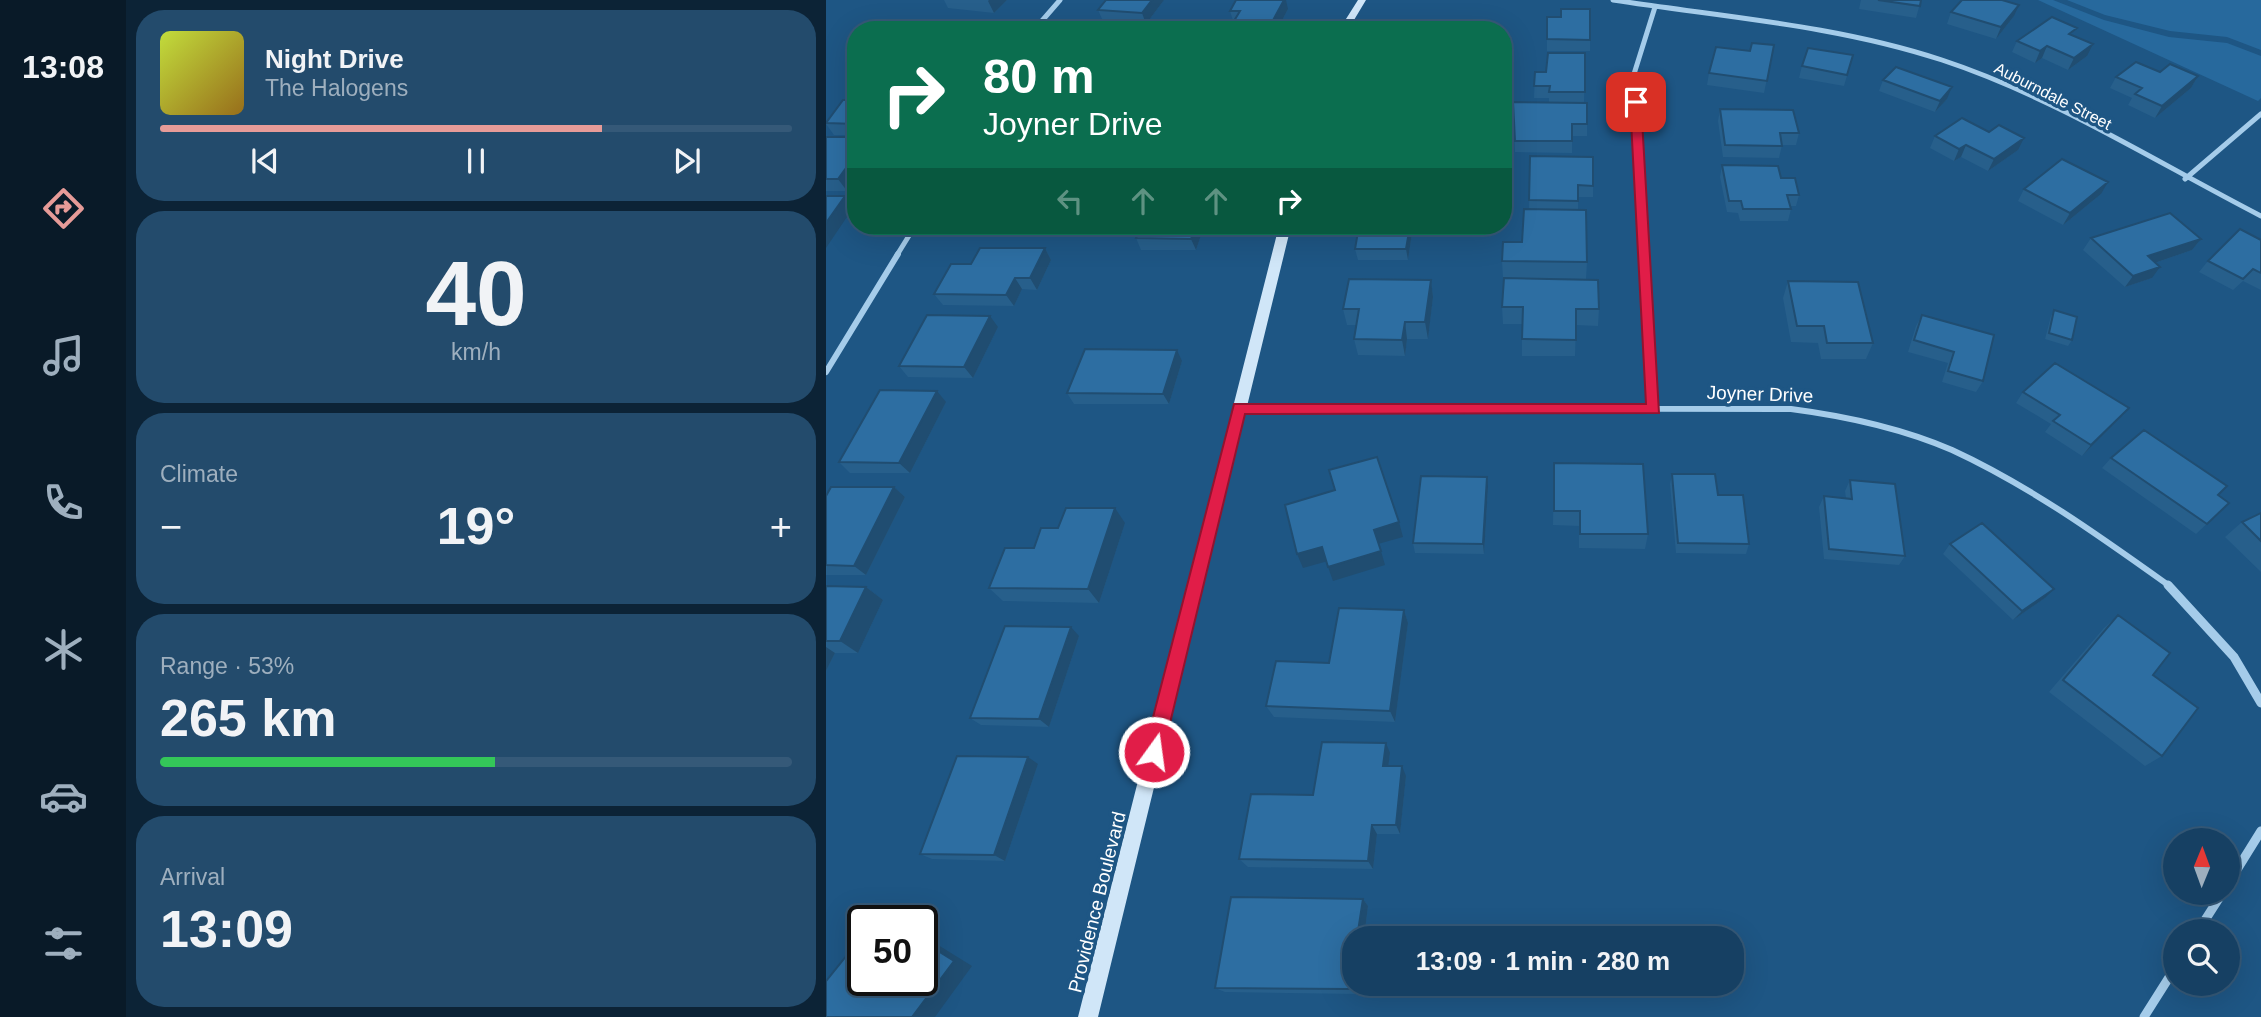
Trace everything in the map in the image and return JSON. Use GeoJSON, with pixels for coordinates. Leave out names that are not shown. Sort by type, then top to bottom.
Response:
{"type":"FeatureCollection","features":[{"type":"Feature","properties":{"kind":"main road"},"geometry":{"type":"LineString","coordinates":[[1349,21],[1362,0]]}},
{"type":"Feature","properties":{"kind":"main road","name":"Providence Boulevard"},"geometry":{"type":"LineString","coordinates":[[1088,1017],[1283,235]]}},
{"type":"Feature","properties":{"kind":"street"},"geometry":{"type":"LineString","coordinates":[[1042,21],[1060,0]]}},
{"type":"Feature","properties":{"kind":"street","name":"Auburndale Street"},"geometry":{"type":"LineString","coordinates":[[1613,0],[1865,40],[1940,59],[2009,84],[2185,179],[2261,216]]}},
{"type":"Feature","properties":{"kind":"street"},"geometry":{"type":"LineString","coordinates":[[1654,409],[1634,74],[1655,7]]}},
{"type":"Feature","properties":{"kind":"street"},"geometry":{"type":"LineString","coordinates":[[2185,179],[2261,114]]}},
{"type":"Feature","properties":{"kind":"street"},"geometry":{"type":"LineString","coordinates":[[826,372],[910,235]]}},
{"type":"Feature","properties":{"kind":"street","name":"Joyner Drive"},"geometry":{"type":"LineString","coordinates":[[1239,408],[1791,409],[1851,417],[1951,450],[2063,511],[2177,591],[2234,657],[2261,703]]}},
{"type":"Feature","properties":{"kind":"street"},"geometry":{"type":"LineString","coordinates":[[2240,865],[2261,831]]}},
{"type":"Feature","properties":{"kind":"street"},"geometry":{"type":"LineString","coordinates":[[2144,1017],[2163,987]]}},
{"type":"Feature","properties":{"kind":"shaded area"},"geometry":{"type":"Polygon","coordinates":[[[2038,0],[2053,0],[2104,20],[2169,37],[2227,43],[2261,56],[2261,98],[2258,101],[2038,0]]]}},
{"type":"Feature","properties":{"kind":"shaded area"},"geometry":{"type":"Polygon","coordinates":[[[2067,0],[2261,0],[2261,50],[2227,37],[2170,31],[2105,15],[2067,0]]]}},
{"type":"Feature","properties":{"kind":"building"},"geometry":{"type":"Polygon","coordinates":[[[1106,0],[1152,0],[1142,13],[1098,10],[1106,0]]]}},
{"type":"Feature","properties":{"kind":"building"},"geometry":{"type":"Polygon","coordinates":[[[1236,0],[1284,0],[1273,21],[1234,21],[1240,11],[1230,11],[1236,0]]]}},
{"type":"Feature","properties":{"kind":"building"},"geometry":{"type":"Polygon","coordinates":[[[1878,0],[1921,0],[1920,6],[1878,0]]]}},
{"type":"Feature","properties":{"kind":"building"},"geometry":{"type":"Polygon","coordinates":[[[1962,0],[2002,0],[2019,5],[2001,27],[1951,12],[1962,0]]]}},
{"type":"Feature","properties":{"kind":"building"},"geometry":{"type":"Polygon","coordinates":[[[1561,9],[1590,9],[1590,40],[1547,39],[1547,17],[1561,17],[1561,9]]]}},
{"type":"Feature","properties":{"kind":"building"},"geometry":{"type":"Polygon","coordinates":[[[2052,17],[2077,28],[2069,34],[2093,44],[2074,58],[2047,46],[2040,51],[2017,41],[2052,17]]]}},
{"type":"Feature","properties":{"kind":"building"},"geometry":{"type":"Polygon","coordinates":[[[1752,43],[1774,45],[1767,81],[1709,73],[1716,47],[1750,51],[1752,43]]]}},
{"type":"Feature","properties":{"kind":"building"},"geometry":{"type":"Polygon","coordinates":[[[1808,48],[1853,55],[1847,75],[1802,66],[1808,48]]]}},
{"type":"Feature","properties":{"kind":"building"},"geometry":{"type":"Polygon","coordinates":[[[1548,53],[1585,53],[1585,92],[1549,92],[1550,86],[1534,86],[1535,72],[1546,72],[1548,53]]]}},
{"type":"Feature","properties":{"kind":"building"},"geometry":{"type":"Polygon","coordinates":[[[2136,62],[2160,72],[2170,64],[2198,76],[2162,106],[2135,94],[2142,88],[2116,77],[2136,62]]]}},
{"type":"Feature","properties":{"kind":"building"},"geometry":{"type":"Polygon","coordinates":[[[1896,67],[1952,87],[1940,101],[1883,80],[1896,67]]]}},
{"type":"Feature","properties":{"kind":"building"},"geometry":{"type":"Polygon","coordinates":[[[843,100],[847,100],[847,124],[826,123],[843,100]]]}},
{"type":"Feature","properties":{"kind":"building"},"geometry":{"type":"Polygon","coordinates":[[[1513,102],[1587,103],[1587,124],[1572,124],[1572,141],[1515,141],[1513,102]]]}},
{"type":"Feature","properties":{"kind":"building"},"geometry":{"type":"Polygon","coordinates":[[[1720,109],[1793,110],[1799,133],[1780,133],[1782,146],[1725,145],[1720,109]]]}},
{"type":"Feature","properties":{"kind":"building"},"geometry":{"type":"Polygon","coordinates":[[[1962,118],[1989,132],[1999,125],[2024,138],[1994,159],[1966,145],[1959,149],[1935,136],[1962,118]]]}},
{"type":"Feature","properties":{"kind":"building"},"geometry":{"type":"Polygon","coordinates":[[[826,137],[847,137],[847,167],[838,179],[826,179],[826,137]]]}},
{"type":"Feature","properties":{"kind":"building"},"geometry":{"type":"Polygon","coordinates":[[[1530,156],[1593,157],[1593,186],[1578,185],[1578,201],[1529,200],[1530,156]]]}},
{"type":"Feature","properties":{"kind":"building"},"geometry":{"type":"Polygon","coordinates":[[[2062,159],[2108,182],[2070,213],[2024,189],[2062,159]]]}},
{"type":"Feature","properties":{"kind":"building"},"geometry":{"type":"Polygon","coordinates":[[[1722,165],[1778,166],[1781,178],[1795,178],[1799,195],[1787,195],[1791,209],[1743,209],[1741,201],[1729,201],[1722,165]]]}},
{"type":"Feature","properties":{"kind":"building"},"geometry":{"type":"Polygon","coordinates":[[[826,196],[845,196],[826,223],[826,196]]]}},
{"type":"Feature","properties":{"kind":"building"},"geometry":{"type":"Polygon","coordinates":[[[1524,209],[1586,210],[1587,262],[1502,261],[1503,242],[1522,242],[1524,209]]]}},
{"type":"Feature","properties":{"kind":"building"},"geometry":{"type":"Polygon","coordinates":[[[2170,213],[2201,239],[2148,256],[2160,267],[2133,276],[2091,238],[2170,213]]]}},
{"type":"Feature","properties":{"kind":"building"},"geometry":{"type":"Polygon","coordinates":[[[2240,229],[2261,240],[2261,273],[2253,269],[2243,279],[2208,261],[2240,229]]]}},
{"type":"Feature","properties":{"kind":"building"},"geometry":{"type":"Polygon","coordinates":[[[1137,235],[1193,235],[1191,239],[1136,238],[1137,235]]]}},
{"type":"Feature","properties":{"kind":"building"},"geometry":{"type":"Polygon","coordinates":[[[1357,235],[1408,235],[1406,249],[1355,249],[1357,235]]]}},
{"type":"Feature","properties":{"kind":"building"},"geometry":{"type":"Polygon","coordinates":[[[980,248],[1045,248],[1030,278],[1015,278],[1006,295],[934,294],[951,264],[971,264],[980,248]]]}},
{"type":"Feature","properties":{"kind":"building"},"geometry":{"type":"Polygon","coordinates":[[[1504,278],[1598,280],[1599,309],[1576,309],[1576,340],[1522,339],[1523,307],[1502,307],[1504,278]]]}},
{"type":"Feature","properties":{"kind":"building"},"geometry":{"type":"Polygon","coordinates":[[[1349,279],[1431,280],[1425,322],[1405,322],[1402,340],[1354,339],[1359,309],[1343,309],[1349,279]]]}},
{"type":"Feature","properties":{"kind":"building"},"geometry":{"type":"Polygon","coordinates":[[[1788,281],[1858,282],[1873,343],[1827,343],[1824,326],[1797,326],[1788,281]]]}},
{"type":"Feature","properties":{"kind":"building"},"geometry":{"type":"Polygon","coordinates":[[[2054,310],[2077,317],[2072,340],[2049,333],[2054,310]]]}},
{"type":"Feature","properties":{"kind":"building"},"geometry":{"type":"Polygon","coordinates":[[[927,315],[990,316],[964,367],[899,366],[927,315]]]}},
{"type":"Feature","properties":{"kind":"building"},"geometry":{"type":"Polygon","coordinates":[[[1922,315],[1994,335],[1983,381],[1948,371],[1954,352],[1914,340],[1922,315]]]}},
{"type":"Feature","properties":{"kind":"building"},"geometry":{"type":"Polygon","coordinates":[[[1085,349],[1177,350],[1163,394],[1067,393],[1085,349]]]}},
{"type":"Feature","properties":{"kind":"building"},"geometry":{"type":"Polygon","coordinates":[[[2055,363],[2129,408],[2091,445],[2053,421],[2060,415],[2023,392],[2055,363]]]}},
{"type":"Feature","properties":{"kind":"building"},"geometry":{"type":"Polygon","coordinates":[[[880,390],[937,391],[899,463],[839,462],[880,390]]]}},
{"type":"Feature","properties":{"kind":"building"},"geometry":{"type":"Polygon","coordinates":[[[2144,430],[2227,486],[2218,495],[2229,503],[2207,524],[2111,458],[2144,430]]]}},
{"type":"Feature","properties":{"kind":"building"},"geometry":{"type":"Polygon","coordinates":[[[1377,457],[1399,522],[1374,530],[1381,551],[1328,567],[1322,547],[1297,554],[1285,505],[1335,490],[1329,470],[1377,457]]]}},
{"type":"Feature","properties":{"kind":"building"},"geometry":{"type":"Polygon","coordinates":[[[1554,463],[1643,464],[1648,534],[1580,534],[1580,511],[1554,511],[1554,463]]]}},
{"type":"Feature","properties":{"kind":"building"},"geometry":{"type":"Polygon","coordinates":[[[1672,474],[1715,474],[1718,495],[1743,495],[1749,544],[1678,543],[1672,474]]]}},
{"type":"Feature","properties":{"kind":"building"},"geometry":{"type":"Polygon","coordinates":[[[1421,476],[1487,477],[1483,544],[1413,543],[1421,476]]]}},
{"type":"Feature","properties":{"kind":"building"},"geometry":{"type":"Polygon","coordinates":[[[1850,480],[1895,484],[1905,556],[1829,549],[1824,496],[1852,499],[1850,480]]]}},
{"type":"Feature","properties":{"kind":"building"},"geometry":{"type":"Polygon","coordinates":[[[831,487],[894,487],[854,566],[826,565],[826,496],[831,487]]]}},
{"type":"Feature","properties":{"kind":"building"},"geometry":{"type":"Polygon","coordinates":[[[1066,508],[1115,508],[1088,589],[989,588],[1005,548],[1034,548],[1041,528],[1058,528],[1066,508]]]}},
{"type":"Feature","properties":{"kind":"building"},"geometry":{"type":"Polygon","coordinates":[[[2261,513],[2261,541],[2242,522],[2261,513]]]}},
{"type":"Feature","properties":{"kind":"building"},"geometry":{"type":"Polygon","coordinates":[[[1982,523],[2054,589],[2022,611],[1950,544],[1982,523]]]}},
{"type":"Feature","properties":{"kind":"building"},"geometry":{"type":"Polygon","coordinates":[[[826,586],[866,587],[840,641],[826,641],[826,586]]]}},
{"type":"Feature","properties":{"kind":"building"},"geometry":{"type":"Polygon","coordinates":[[[1339,608],[1404,610],[1390,711],[1266,706],[1276,661],[1329,663],[1339,608]]]}},
{"type":"Feature","properties":{"kind":"building"},"geometry":{"type":"Polygon","coordinates":[[[2118,615],[2170,653],[2153,675],[2198,708],[2162,756],[2063,680],[2118,615]]]}},
{"type":"Feature","properties":{"kind":"building"},"geometry":{"type":"Polygon","coordinates":[[[1005,626],[1071,627],[1039,719],[970,718],[1005,626]]]}},
{"type":"Feature","properties":{"kind":"building"},"geometry":{"type":"Polygon","coordinates":[[[1322,742],[1386,743],[1383,766],[1402,766],[1396,825],[1372,825],[1368,861],[1239,859],[1251,794],[1313,795],[1322,742]]]}},
{"type":"Feature","properties":{"kind":"building"},"geometry":{"type":"Polygon","coordinates":[[[957,756],[1028,757],[994,855],[920,854],[957,756]]]}},
{"type":"Feature","properties":{"kind":"building"},"geometry":{"type":"Polygon","coordinates":[[[1231,897],[1363,899],[1359,926],[1342,926],[1342,989],[1215,988],[1231,897]]]}},
{"type":"Feature","properties":{"kind":"building"},"geometry":{"type":"Polygon","coordinates":[[[938,951],[954,961],[938,982],[938,951]]]}},
{"type":"Feature","properties":{"kind":"building"},"geometry":{"type":"Polygon","coordinates":[[[847,955],[847,996],[928,996],[912,1017],[826,1017],[826,981],[847,955]]]}},
{"type":"Feature","properties":{"kind":"route"},"geometry":{"type":"LineString","coordinates":[[1154,752],[1239,408],[1654,409],[1636,102]]}}]}
